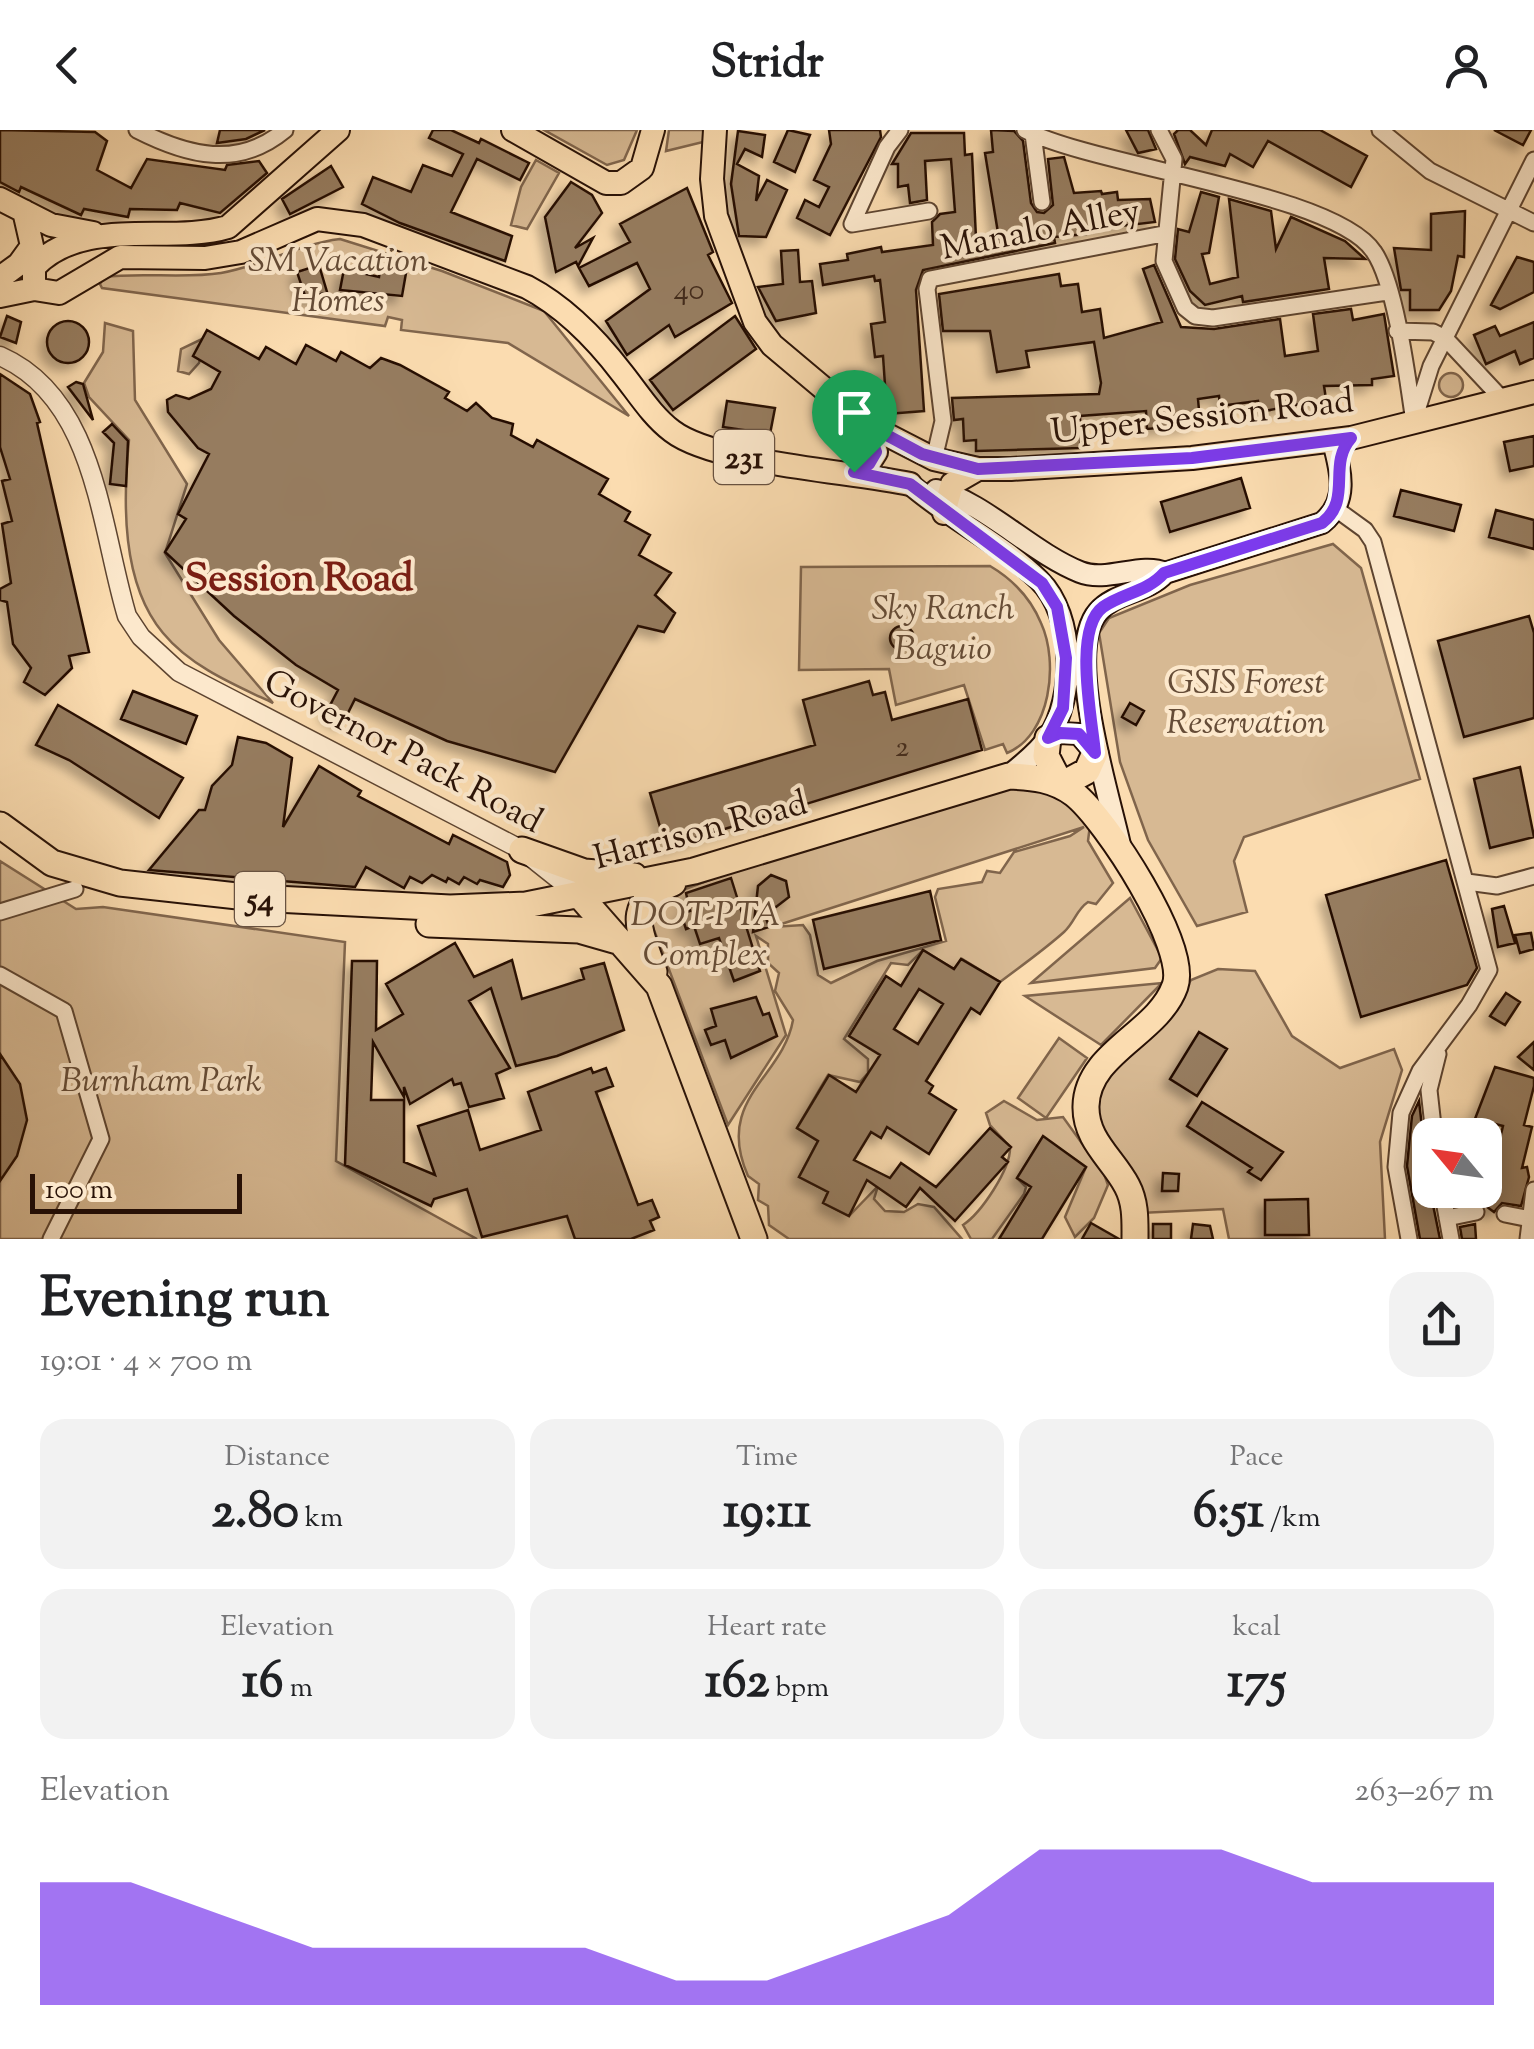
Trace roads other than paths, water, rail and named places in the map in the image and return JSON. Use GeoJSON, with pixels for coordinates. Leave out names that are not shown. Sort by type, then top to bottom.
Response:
{"type":"FeatureCollection","features":[{"type":"Feature","properties":{"kind":"highway"},"geometry":{"type":"LineString","coordinates":[[1048,738],[1046,756],[1061,785],[1095,815],[1122,856],[1166,934],[1178,968],[1167,1002],[1108,1060],[1085,1102],[1089,1131],[1128,1188],[1134,1239]]}},
{"type":"Feature","properties":{"kind":"highway"},"geometry":{"type":"LineString","coordinates":[[1009,776],[1037,777],[1061,785],[1087,771],[1095,753]]}},
{"type":"Feature","properties":{"kind":"highway","name":"Harrison Road"},"geometry":{"type":"LineString","coordinates":[[0,825],[52,864],[120,883],[256,898],[411,906],[536,905],[694,871],[1009,776]]}},
{"type":"Feature","properties":{"kind":"highway","name":"54"},"geometry":{"type":"LineString","coordinates":[[0,843],[75,889],[298,915],[595,932],[622,942]]}},
{"type":"Feature","properties":{"kind":"highway"},"geometry":{"type":"LineString","coordinates":[[532,856],[576,870],[626,876],[694,871]]}},
{"type":"Feature","properties":{"kind":"highway"},"geometry":{"type":"LineString","coordinates":[[532,856],[546,890],[536,905]]}},
{"type":"Feature","properties":{"kind":"highway"},"geometry":{"type":"LineString","coordinates":[[658,986],[639,927],[641,906],[660,888],[726,862]]}},
{"type":"Feature","properties":{"kind":"highway"},"geometry":{"type":"LineString","coordinates":[[553,929],[574,915],[581,897],[576,870]]}},
{"type":"Feature","properties":{"kind":"highway","name":"Governor Pack Road"},"geometry":{"type":"LineString","coordinates":[[581,897],[658,986],[754,1234]]}},
{"type":"Feature","properties":{"kind":"main road"},"geometry":{"type":"LineString","coordinates":[[34,290],[32,274],[45,257],[74,242],[111,248],[228,227],[338,130]]}},
{"type":"Feature","properties":{"kind":"main road"},"geometry":{"type":"LineString","coordinates":[[514,130],[606,183],[621,182],[642,168],[653,130]]}},
{"type":"Feature","properties":{"kind":"main road","name":"Upper Session Road"},"geometry":{"type":"LineString","coordinates":[[715,130],[712,179],[716,216],[748,310],[772,345],[866,424],[934,458],[978,469],[1341,447],[1414,422],[1534,392]]}},
{"type":"Feature","properties":{"kind":"main road"},"geometry":{"type":"LineString","coordinates":[[0,199],[51,225],[111,248]]}},
{"type":"Feature","properties":{"kind":"main road"},"geometry":{"type":"LineString","coordinates":[[0,278],[19,264],[32,246],[24,210]]}},
{"type":"Feature","properties":{"kind":"main road","name":"231"},"geometry":{"type":"LineString","coordinates":[[111,248],[216,257],[241,252],[317,219],[363,225],[553,301],[602,349],[655,416],[684,440],[755,459],[910,484]]}},
{"type":"Feature","properties":{"kind":"main road"},"geometry":{"type":"LineString","coordinates":[[0,296],[68,290],[111,248]]}},
{"type":"Feature","properties":{"kind":"main road"},"geometry":{"type":"LineString","coordinates":[[854,472],[869,464],[876,452],[866,424]]}},
{"type":"Feature","properties":{"kind":"main road"},"geometry":{"type":"LineString","coordinates":[[1122,856],[1095,753],[1086,656],[1093,619],[1104,606],[1154,584],[1164,573],[1309,528],[1336,509],[1342,492],[1341,447]]}},
{"type":"Feature","properties":{"kind":"main road"},"geometry":{"type":"LineString","coordinates":[[945,503],[957,478],[978,469]]}},
{"type":"Feature","properties":{"kind":"main road"},"geometry":{"type":"LineString","coordinates":[[910,484],[1090,575],[1122,576],[1156,569],[1164,573]]}},
{"type":"Feature","properties":{"kind":"main road"},"geometry":{"type":"LineString","coordinates":[[945,503],[1030,572],[1054,599],[1061,622],[1066,694],[1048,738]]}},
{"type":"Feature","properties":{"kind":"main road"},"geometry":{"type":"LineString","coordinates":[[1054,599],[1068,566]]}},
{"type":"Feature","properties":{"kind":"main road"},"geometry":{"type":"LineString","coordinates":[[1061,622],[1093,619]]}},
{"type":"Feature","properties":{"kind":"main road"},"geometry":{"type":"LineString","coordinates":[[1009,776],[1048,738],[1060,733],[1079,734],[1095,753]]}},
{"type":"Feature","properties":{"kind":"street"},"geometry":{"type":"LineString","coordinates":[[137,130],[218,156],[257,150],[284,130]]}},
{"type":"Feature","properties":{"kind":"street"},"geometry":{"type":"LineString","coordinates":[[900,130],[886,148],[852,224],[929,211]]}},
{"type":"Feature","properties":{"kind":"street"},"geometry":{"type":"LineString","coordinates":[[1159,130],[1174,159],[1163,234],[1164,261],[1185,308],[1203,318],[1388,292]]}},
{"type":"Feature","properties":{"kind":"street"},"geometry":{"type":"LineString","coordinates":[[1380,130],[1430,171],[1534,223]]}},
{"type":"Feature","properties":{"kind":"street"},"geometry":{"type":"LineString","coordinates":[[1042,202],[1029,132],[1327,220],[1364,238],[1379,260],[1388,292],[1414,422]]}},
{"type":"Feature","properties":{"kind":"street"},"geometry":{"type":"LineString","coordinates":[[1414,422],[1444,338],[1534,160]]}},
{"type":"Feature","properties":{"kind":"street","name":"Manalo Alley"},"geometry":{"type":"LineString","coordinates":[[934,458],[943,421],[927,289],[930,279],[1163,234]]}},
{"type":"Feature","properties":{"kind":"street"},"geometry":{"type":"LineString","coordinates":[[1397,331],[1433,332],[1444,338],[1504,400]]}},
{"type":"Feature","properties":{"kind":"street","name":"Governor Pack Road"},"geometry":{"type":"LineString","coordinates":[[0,356],[34,373],[68,414],[127,616],[141,637],[190,678],[532,856],[581,897]]}},
{"type":"Feature","properties":{"kind":"street"},"geometry":{"type":"LineString","coordinates":[[1336,509],[1354,519],[1372,542],[1488,970],[1469,1005],[1420,1071],[1401,1113],[1396,1167],[1409,1239]]}},
{"type":"Feature","properties":{"kind":"street"},"geometry":{"type":"LineString","coordinates":[[1467,882],[1498,886],[1534,876]]}},
{"type":"Feature","properties":{"kind":"street"},"geometry":{"type":"LineString","coordinates":[[0,912],[75,889]]}},
{"type":"Feature","properties":{"kind":"street"},"geometry":{"type":"LineString","coordinates":[[0,974],[64,1011],[101,1139],[51,1239]]}},
{"type":"Feature","properties":{"kind":"street"},"geometry":{"type":"LineString","coordinates":[[1432,1118],[1429,1090],[1443,1036]]}},
{"type":"Feature","properties":{"kind":"street"},"geometry":{"type":"LineString","coordinates":[[1528,1239],[1534,1190]]}},
{"type":"Feature","properties":{"kind":"street"},"geometry":{"type":"LineString","coordinates":[[1445,1208],[1452,1239]]}},
{"type":"Feature","properties":{"kind":"street"},"geometry":{"type":"LineString","coordinates":[[1447,1218],[1476,1212]]}},
{"type":"Feature","properties":{"kind":"street"},"geometry":{"type":"LineString","coordinates":[[1505,1214],[1530,1219]]}},
{"type":"Feature","properties":{"kind":"district","name":"Session Road"},"geometry":{"type":"Point","coordinates":[299,576]}},
{"type":"Feature","properties":{"kind":"park label","name":"SM Vacation Homes"},"geometry":{"type":"Point","coordinates":[338,279]}},
{"type":"Feature","properties":{"kind":"park label","name":"Sky Ranch Baguio"},"geometry":{"type":"Point","coordinates":[943,627]}},
{"type":"Feature","properties":{"kind":"park label","name":"GSIS Forest Reservation"},"geometry":{"type":"Point","coordinates":[1246,701]}},
{"type":"Feature","properties":{"kind":"park label","name":"DOT-PTA Complex"},"geometry":{"type":"Point","coordinates":[705,933]}},
{"type":"Feature","properties":{"kind":"park label","name":"Burnham Park"},"geometry":{"type":"Point","coordinates":[161,1079]}}]}
